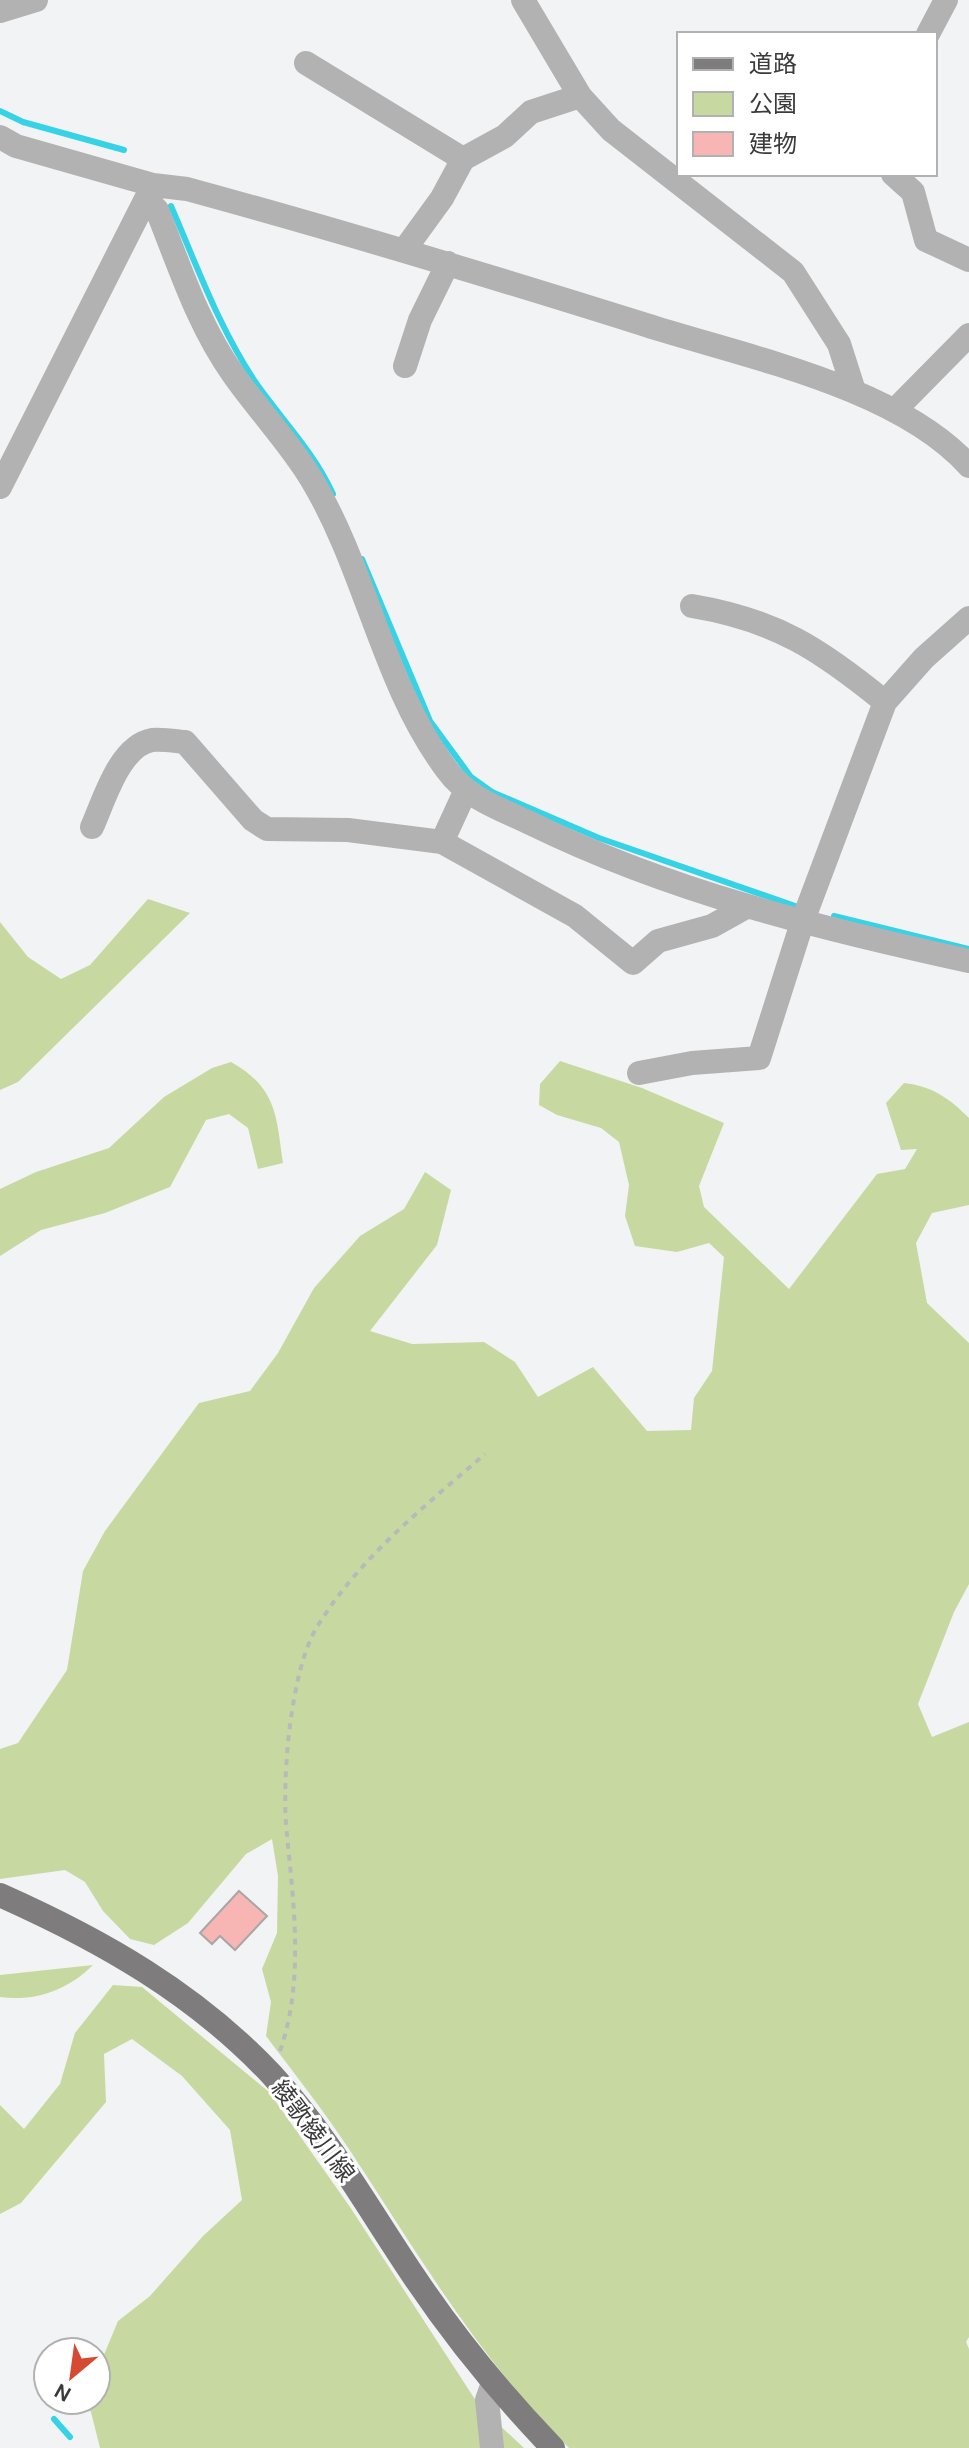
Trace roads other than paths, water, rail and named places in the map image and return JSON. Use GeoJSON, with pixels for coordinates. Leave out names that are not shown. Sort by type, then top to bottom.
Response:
{"type":"FeatureCollection","features":[{"type":"Feature","properties":{"kind":"main road","name":"綾歌綾川線"},"geometry":{"type":"LineString","coordinates":[[0,1895],[67,1926],[161,1980],[200,2009],[272,2075],[335,2155],[439,2314],[493,2383],[553,2448]]}},
{"type":"Feature","properties":{"kind":"street"},"geometry":{"type":"LineString","coordinates":[[0,11],[36,0]]}},
{"type":"Feature","properties":{"kind":"street"},"geometry":{"type":"LineString","coordinates":[[523,0],[580,96],[611,130],[793,272],[839,344],[854,391]]}},
{"type":"Feature","properties":{"kind":"street"},"geometry":{"type":"LineString","coordinates":[[929,32],[946,0]]}},
{"type":"Feature","properties":{"kind":"street"},"geometry":{"type":"LineString","coordinates":[[306,63],[463,159]]}},
{"type":"Feature","properties":{"kind":"street"},"geometry":{"type":"LineString","coordinates":[[405,249],[442,198],[463,159],[505,136],[531,112],[580,96]]}},
{"type":"Feature","properties":{"kind":"street"},"geometry":{"type":"LineString","coordinates":[[0,137],[16,146],[149,192],[187,189],[405,249],[854,391],[938,434],[969,466]]}},
{"type":"Feature","properties":{"kind":"street"},"geometry":{"type":"LineString","coordinates":[[895,176],[913,192],[926,240],[969,260]]}},
{"type":"Feature","properties":{"kind":"street"},"geometry":{"type":"LineString","coordinates":[[0,487],[149,192]]}},
{"type":"Feature","properties":{"kind":"street"},"geometry":{"type":"LineString","coordinates":[[149,192],[196,308],[231,371],[312,480],[366,594],[415,721],[465,792],[575,845],[665,882],[802,923],[969,961]]}},
{"type":"Feature","properties":{"kind":"street"},"geometry":{"type":"LineString","coordinates":[[405,366],[420,320],[448,263]]}},
{"type":"Feature","properties":{"kind":"street"},"geometry":{"type":"LineString","coordinates":[[895,410],[969,335]]}},
{"type":"Feature","properties":{"kind":"street"},"geometry":{"type":"LineString","coordinates":[[692,606],[740,614],[823,652],[885,702]]}},
{"type":"Feature","properties":{"kind":"street"},"geometry":{"type":"LineString","coordinates":[[639,1073],[692,1063],[759,1058],[802,923],[885,702],[924,658],[969,618]]}},
{"type":"Feature","properties":{"kind":"street"},"geometry":{"type":"LineString","coordinates":[[92,827],[116,774],[136,746],[153,740],[185,742],[253,820],[267,829],[348,830],[442,842],[575,916],[633,963],[658,941],[712,926],[746,907]]}},
{"type":"Feature","properties":{"kind":"street"},"geometry":{"type":"LineString","coordinates":[[442,842],[465,792]]}},
{"type":"Feature","properties":{"kind":"street"},"geometry":{"type":"LineString","coordinates":[[492,2448],[487,2400],[493,2383]]}},
{"type":"Feature","properties":{"kind":"waterway"},"geometry":{"type":"LineString","coordinates":[[0,111],[23,122],[124,150]]}},
{"type":"Feature","properties":{"kind":"waterway"},"geometry":{"type":"LineString","coordinates":[[171,206],[231,341],[256,383],[307,450],[333,494]]}},
{"type":"Feature","properties":{"kind":"waterway"},"geometry":{"type":"LineString","coordinates":[[362,559],[430,721],[471,777],[492,792],[599,838],[798,907]]}},
{"type":"Feature","properties":{"kind":"waterway"},"geometry":{"type":"LineString","coordinates":[[834,916],[969,949]]}},
{"type":"Feature","properties":{"kind":"waterway"},"geometry":{"type":"LineString","coordinates":[[54,2419],[70,2437]]}}]}
